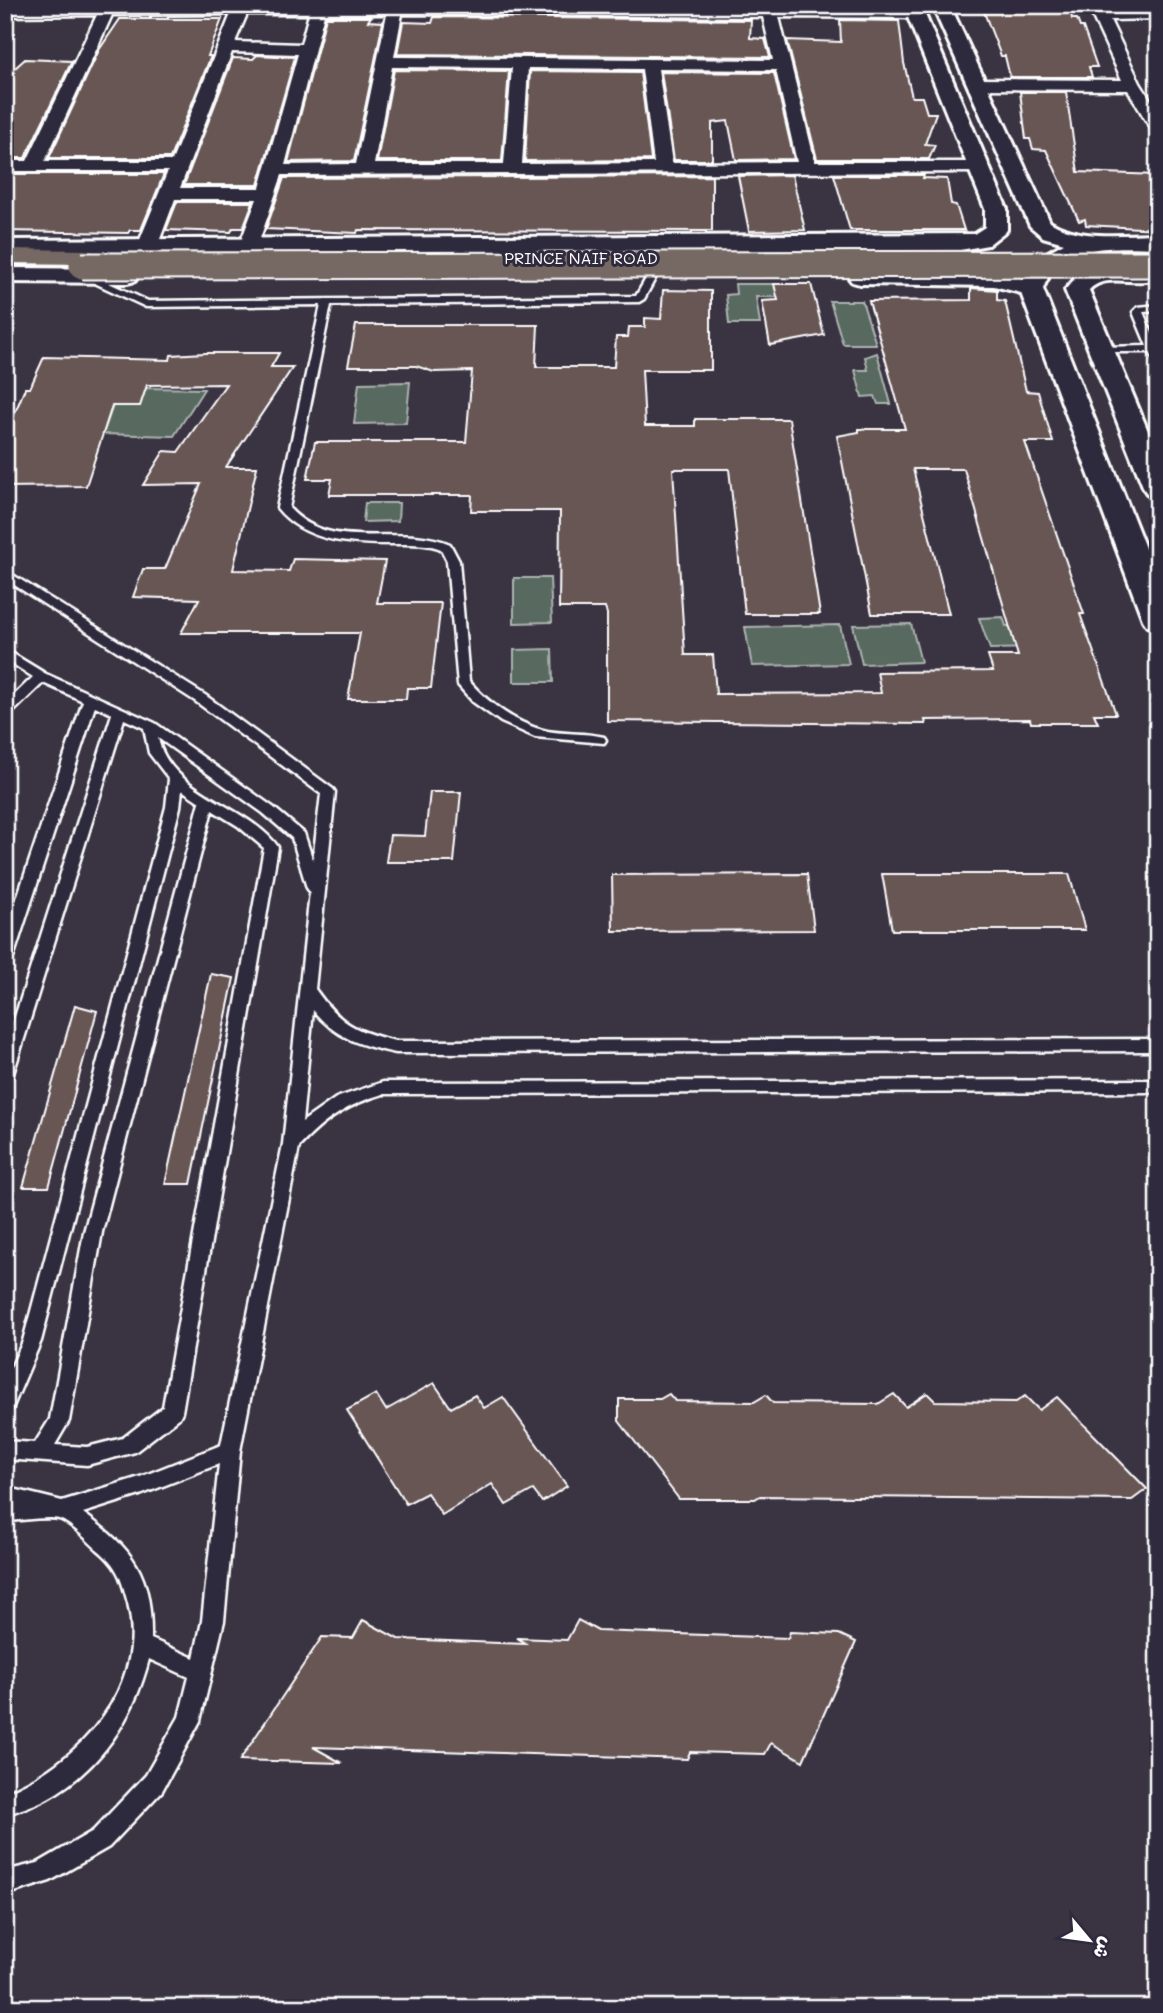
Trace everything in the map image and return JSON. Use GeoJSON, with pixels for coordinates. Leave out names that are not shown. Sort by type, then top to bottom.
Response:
{"type":"FeatureCollection","features":[{"type":"Feature","properties":{"kind":"main road","name":"PRINCE NAIF ROAD"},"geometry":{"type":"LineString","coordinates":[[5,267],[1158,255]]}},
{"type":"Feature","properties":{"kind":"main road","name":"PRINCE NAIF ROAD"},"geometry":{"type":"LineString","coordinates":[[5,256],[85,266],[1158,266]]}},
{"type":"Feature","properties":{"kind":"street"},"geometry":{"type":"LineString","coordinates":[[941,5],[1038,222],[1045,230],[1072,238],[1158,241]]}},
{"type":"Feature","properties":{"kind":"street"},"geometry":{"type":"LineString","coordinates":[[5,11],[46,8],[106,11],[564,8],[770,12],[914,9],[996,209],[996,230],[990,236],[960,243],[5,247]]}},
{"type":"Feature","properties":{"kind":"street"},"geometry":{"type":"LineString","coordinates":[[249,246],[268,194],[318,9]]}},
{"type":"Feature","properties":{"kind":"street"},"geometry":{"type":"LineString","coordinates":[[364,170],[395,10]]}},
{"type":"Feature","properties":{"kind":"street"},"geometry":{"type":"LineString","coordinates":[[33,166],[106,11]]}},
{"type":"Feature","properties":{"kind":"street"},"geometry":{"type":"LineString","coordinates":[[147,247],[240,11]]}},
{"type":"Feature","properties":{"kind":"street"},"geometry":{"type":"LineString","coordinates":[[770,12],[807,167]]}},
{"type":"Feature","properties":{"kind":"street"},"geometry":{"type":"LineString","coordinates":[[1158,14],[1117,14],[1101,17],[1133,85],[1158,127]]}},
{"type":"Feature","properties":{"kind":"street"},"geometry":{"type":"LineString","coordinates":[[225,47],[307,49]]}},
{"type":"Feature","properties":{"kind":"street"},"geometry":{"type":"LineString","coordinates":[[385,62],[782,65]]}},
{"type":"Feature","properties":{"kind":"street"},"geometry":{"type":"LineString","coordinates":[[513,169],[520,63]]}},
{"type":"Feature","properties":{"kind":"street"},"geometry":{"type":"LineString","coordinates":[[649,64],[664,167]]}},
{"type":"Feature","properties":{"kind":"street"},"geometry":{"type":"LineString","coordinates":[[977,85],[1133,85]]}},
{"type":"Feature","properties":{"kind":"street"},"geometry":{"type":"LineString","coordinates":[[5,166],[178,166]]}},
{"type":"Feature","properties":{"kind":"street"},"geometry":{"type":"LineString","coordinates":[[274,170],[980,167]]}},
{"type":"Feature","properties":{"kind":"street"},"geometry":{"type":"LineString","coordinates":[[168,193],[268,194]]}},
{"type":"Feature","properties":{"kind":"street"},"geometry":{"type":"LineString","coordinates":[[972,278],[1011,270],[1032,258],[1045,240],[1045,230]]}},
{"type":"Feature","properties":{"kind":"street"},"geometry":{"type":"LineString","coordinates":[[1126,240],[1059,251],[1043,263],[1031,289],[1158,620]]}},
{"type":"Feature","properties":{"kind":"street"},"geometry":{"type":"LineString","coordinates":[[832,244],[906,249],[923,254],[929,262],[926,269],[920,273],[874,277]]}},
{"type":"Feature","properties":{"kind":"street"},"geometry":{"type":"LineString","coordinates":[[1158,247],[1146,251],[1144,256],[1147,262],[1158,266]]}},
{"type":"Feature","properties":{"kind":"street"},"geometry":{"type":"LineString","coordinates":[[5,275],[85,266],[651,277],[972,278],[1008,281],[1031,289]]}},
{"type":"Feature","properties":{"kind":"street"},"geometry":{"type":"LineString","coordinates":[[1158,275],[1103,275],[1088,278],[1077,290],[1158,489]]}},
{"type":"Feature","properties":{"kind":"lane"},"geometry":{"type":"LineString","coordinates":[[85,266],[146,304],[639,299],[647,289],[651,277]]}},
{"type":"Feature","properties":{"kind":"lane"},"geometry":{"type":"LineString","coordinates":[[327,302],[283,508],[298,526],[337,537],[432,541],[446,547],[453,561],[463,682],[478,699],[506,719],[540,734],[599,740]]}},
{"type":"Feature","properties":{"kind":"lane"},"geometry":{"type":"LineString","coordinates":[[1101,350],[1156,354],[1138,312],[1141,309],[1158,308]]}},
{"type":"Feature","properties":{"kind":"lane"},"geometry":{"type":"LineString","coordinates":[[5,574],[200,698],[328,792],[291,1144],[230,1451],[213,1621],[189,1721],[154,1783],[101,1839],[42,1873],[5,1883]]}},
{"type":"Feature","properties":{"kind":"lane"},"geometry":{"type":"LineString","coordinates":[[9,659],[90,701],[150,726],[268,810],[299,836],[316,894]]}},
{"type":"Feature","properties":{"kind":"lane"},"geometry":{"type":"LineString","coordinates":[[5,712],[41,677]]}},
{"type":"Feature","properties":{"kind":"lane"},"geometry":{"type":"LineString","coordinates":[[5,958],[90,701]]}},
{"type":"Feature","properties":{"kind":"lane"},"geometry":{"type":"LineString","coordinates":[[5,1074],[120,714]]}},
{"type":"Feature","properties":{"kind":"lane"},"geometry":{"type":"LineString","coordinates":[[5,1450],[88,1456],[128,1446],[173,1412],[271,847],[259,833],[176,778],[156,754],[150,726]]}},
{"type":"Feature","properties":{"kind":"lane"},"geometry":{"type":"LineString","coordinates":[[5,1403],[32,1341],[173,807],[176,778]]}},
{"type":"Feature","properties":{"kind":"lane"},"geometry":{"type":"LineString","coordinates":[[40,1452],[59,1421],[93,1232],[208,800]]}},
{"type":"Feature","properties":{"kind":"lane"},"geometry":{"type":"LineString","coordinates":[[307,989],[333,1025],[359,1039],[396,1047],[1158,1045]]}},
{"type":"Feature","properties":{"kind":"lane"},"geometry":{"type":"LineString","coordinates":[[291,1144],[315,1117],[348,1097],[383,1088],[1158,1086]]}},
{"type":"Feature","properties":{"kind":"lane"},"geometry":{"type":"LineString","coordinates":[[5,1512],[62,1510],[140,1486],[230,1451]]}},
{"type":"Feature","properties":{"kind":"lane"},"geometry":{"type":"LineString","coordinates":[[5,1496],[62,1510],[124,1560],[141,1600],[143,1646],[134,1686],[107,1732],[64,1775],[18,1801],[5,1804]]}},
{"type":"Feature","properties":{"kind":"lane"},"geometry":{"type":"LineString","coordinates":[[143,1646],[201,1672]]}},
{"type":"Feature","properties":{"kind":"green space"},"geometry":{"type":"Polygon","coordinates":[[[735,284],[784,284],[786,297],[756,297],[760,324],[729,324],[726,295],[736,294],[735,284]]]}},
{"type":"Feature","properties":{"kind":"green space"},"geometry":{"type":"Polygon","coordinates":[[[830,301],[862,301],[876,344],[843,344],[830,301]]]}},
{"type":"Feature","properties":{"kind":"green space"},"geometry":{"type":"Polygon","coordinates":[[[877,353],[891,404],[878,404],[875,396],[862,397],[855,370],[868,370],[865,357],[877,353]]]}},
{"type":"Feature","properties":{"kind":"green space"},"geometry":{"type":"Polygon","coordinates":[[[410,382],[406,423],[354,424],[359,383],[410,382]]]}},
{"type":"Feature","properties":{"kind":"green space"},"geometry":{"type":"Polygon","coordinates":[[[146,388],[204,389],[174,436],[103,434],[113,406],[140,406],[146,388]]]}},
{"type":"Feature","properties":{"kind":"green space"},"geometry":{"type":"Polygon","coordinates":[[[365,503],[399,503],[398,521],[363,522],[365,503]]]}},
{"type":"Feature","properties":{"kind":"green space"},"geometry":{"type":"Polygon","coordinates":[[[514,578],[550,578],[552,622],[514,623],[514,578]]]}},
{"type":"Feature","properties":{"kind":"green space"},"geometry":{"type":"Polygon","coordinates":[[[1003,617],[1006,626],[1028,626],[1036,648],[990,649],[979,618],[1003,617]]]}},
{"type":"Feature","properties":{"kind":"green space"},"geometry":{"type":"Polygon","coordinates":[[[911,624],[921,662],[862,664],[853,625],[911,624]]]}},
{"type":"Feature","properties":{"kind":"green space"},"geometry":{"type":"Polygon","coordinates":[[[840,625],[849,664],[752,666],[745,627],[840,625]]]}},
{"type":"Feature","properties":{"kind":"green space"},"geometry":{"type":"Polygon","coordinates":[[[552,649],[553,682],[514,682],[514,650],[552,649]]]}},
{"type":"Feature","properties":{"kind":"building"},"geometry":{"type":"Polygon","coordinates":[[[982,7],[1070,7],[1072,19],[1077,19],[1080,27],[1083,27],[1097,67],[1089,67],[1092,77],[1010,77],[1005,56],[1001,56],[982,7]]]}},
{"type":"Feature","properties":{"kind":"building"},"geometry":{"type":"Polygon","coordinates":[[[326,17],[371,17],[368,21],[383,22],[354,161],[288,162],[326,17]]]}},
{"type":"Feature","properties":{"kind":"building"},"geometry":{"type":"Polygon","coordinates":[[[434,17],[751,20],[750,38],[765,39],[770,57],[397,54],[403,22],[432,23],[434,17]]]}},
{"type":"Feature","properties":{"kind":"building"},"geometry":{"type":"Polygon","coordinates":[[[120,19],[222,19],[208,56],[211,56],[170,158],[49,158],[99,50],[120,19]]]}},
{"type":"Feature","properties":{"kind":"building"},"geometry":{"type":"Polygon","coordinates":[[[840,20],[899,21],[904,63],[912,97],[922,97],[927,113],[936,113],[925,144],[935,145],[929,159],[817,159],[787,40],[841,42],[840,20]]]}},
{"type":"Feature","properties":{"kind":"building"},"geometry":{"type":"Polygon","coordinates":[[[257,55],[295,57],[258,185],[184,185],[233,58],[253,59],[257,55]]]}},
{"type":"Feature","properties":{"kind":"building"},"geometry":{"type":"Polygon","coordinates":[[[25,59],[72,61],[25,158],[5,158],[5,77],[25,59]]]}},
{"type":"Feature","properties":{"kind":"building"},"geometry":{"type":"Polygon","coordinates":[[[394,70],[509,71],[502,161],[377,161],[394,70]]]}},
{"type":"Feature","properties":{"kind":"building"},"geometry":{"type":"Polygon","coordinates":[[[530,71],[640,72],[651,160],[525,161],[530,71]]]}},
{"type":"Feature","properties":{"kind":"building"},"geometry":{"type":"Polygon","coordinates":[[[661,72],[774,73],[794,159],[736,160],[728,121],[712,123],[712,160],[674,160],[661,72]]]}},
{"type":"Feature","properties":{"kind":"building"},"geometry":{"type":"Polygon","coordinates":[[[1020,92],[1066,92],[1078,172],[1158,175],[1158,229],[1086,225],[1085,219],[1079,221],[1046,150],[1033,149],[1030,139],[1026,139],[1020,92]]]}},
{"type":"Feature","properties":{"kind":"building"},"geometry":{"type":"Polygon","coordinates":[[[5,174],[164,174],[141,230],[130,230],[128,233],[5,231],[5,174]]]}},
{"type":"Feature","properties":{"kind":"building"},"geometry":{"type":"Polygon","coordinates":[[[792,175],[805,230],[749,231],[738,176],[792,175]]]}},
{"type":"Feature","properties":{"kind":"building"},"geometry":{"type":"Polygon","coordinates":[[[834,175],[924,175],[923,178],[947,179],[951,204],[956,205],[964,230],[850,230],[834,175]]]}},
{"type":"Feature","properties":{"kind":"building"},"geometry":{"type":"Polygon","coordinates":[[[712,176],[712,231],[358,230],[357,233],[266,229],[284,178],[712,176]]]}},
{"type":"Feature","properties":{"kind":"building"},"geometry":{"type":"Polygon","coordinates":[[[177,202],[253,202],[243,228],[233,228],[231,232],[166,230],[177,202]]]}},
{"type":"Feature","properties":{"kind":"building"},"geometry":{"type":"Polygon","coordinates":[[[774,284],[811,284],[824,335],[770,345],[762,301],[778,300],[774,284]]]}},
{"type":"Feature","properties":{"kind":"building"},"geometry":{"type":"Polygon","coordinates":[[[971,288],[997,290],[997,300],[1005,301],[1026,391],[1038,392],[1053,442],[1025,442],[1084,614],[1080,614],[1116,714],[1094,714],[1098,723],[1031,723],[1030,719],[925,720],[926,724],[607,721],[607,614],[605,608],[559,608],[560,511],[471,511],[472,495],[329,495],[332,479],[307,479],[315,442],[466,442],[472,371],[434,372],[416,366],[348,366],[356,325],[538,325],[536,367],[614,367],[616,337],[628,337],[629,327],[645,327],[645,318],[661,319],[663,290],[711,291],[711,370],[642,370],[645,426],[695,426],[695,419],[789,419],[820,614],[745,614],[729,469],[673,469],[685,655],[713,655],[716,694],[881,693],[877,672],[993,671],[988,656],[1018,656],[964,469],[913,469],[949,614],[872,614],[837,436],[859,432],[859,429],[905,429],[869,301],[971,300],[971,288]]]}},
{"type":"Feature","properties":{"kind":"building"},"geometry":{"type":"Polygon","coordinates":[[[279,353],[271,367],[293,367],[226,467],[257,467],[233,570],[289,571],[293,559],[385,561],[377,603],[441,603],[431,688],[407,688],[406,699],[348,699],[360,633],[181,633],[199,599],[133,597],[143,569],[165,569],[201,484],[143,485],[164,451],[178,452],[226,384],[147,385],[140,406],[112,406],[86,486],[5,487],[5,437],[25,388],[30,388],[44,357],[170,360],[171,355],[279,353]]]}},
{"type":"Feature","properties":{"kind":"building"},"geometry":{"type":"Polygon","coordinates":[[[430,792],[461,792],[454,862],[386,862],[390,835],[425,836],[430,792]]]}},
{"type":"Feature","properties":{"kind":"building"},"geometry":{"type":"Polygon","coordinates":[[[807,874],[814,930],[613,931],[612,875],[807,874]]]}},
{"type":"Feature","properties":{"kind":"building"},"geometry":{"type":"Polygon","coordinates":[[[882,874],[1069,874],[1085,930],[892,930],[882,874]]]}},
{"type":"Feature","properties":{"kind":"building"},"geometry":{"type":"Polygon","coordinates":[[[211,974],[234,978],[191,1184],[165,1184],[211,974]]]}},
{"type":"Feature","properties":{"kind":"building"},"geometry":{"type":"Polygon","coordinates":[[[75,1005],[97,1011],[49,1187],[23,1187],[75,1005]]]}},
{"type":"Feature","properties":{"kind":"building"},"geometry":{"type":"Polygon","coordinates":[[[434,1383],[451,1408],[475,1395],[484,1408],[503,1397],[567,1486],[542,1502],[533,1490],[506,1505],[492,1484],[442,1515],[427,1493],[406,1504],[347,1410],[376,1394],[386,1410],[434,1383]]]}},
{"type":"Feature","properties":{"kind":"building"},"geometry":{"type":"Polygon","coordinates":[[[927,1393],[935,1401],[1016,1402],[1025,1396],[1039,1410],[1057,1397],[1147,1489],[1132,1500],[760,1496],[755,1499],[679,1499],[619,1421],[619,1399],[660,1399],[669,1394],[675,1401],[754,1402],[766,1395],[773,1403],[878,1404],[894,1394],[906,1407],[927,1393]]]}},
{"type":"Feature","properties":{"kind":"building"},"geometry":{"type":"Polygon","coordinates":[[[363,1620],[398,1639],[527,1644],[517,1638],[567,1640],[578,1620],[598,1631],[788,1638],[790,1632],[839,1634],[856,1642],[803,1761],[771,1743],[765,1754],[690,1752],[687,1759],[313,1747],[342,1763],[240,1760],[322,1637],[353,1638],[363,1620]]]}}]}
